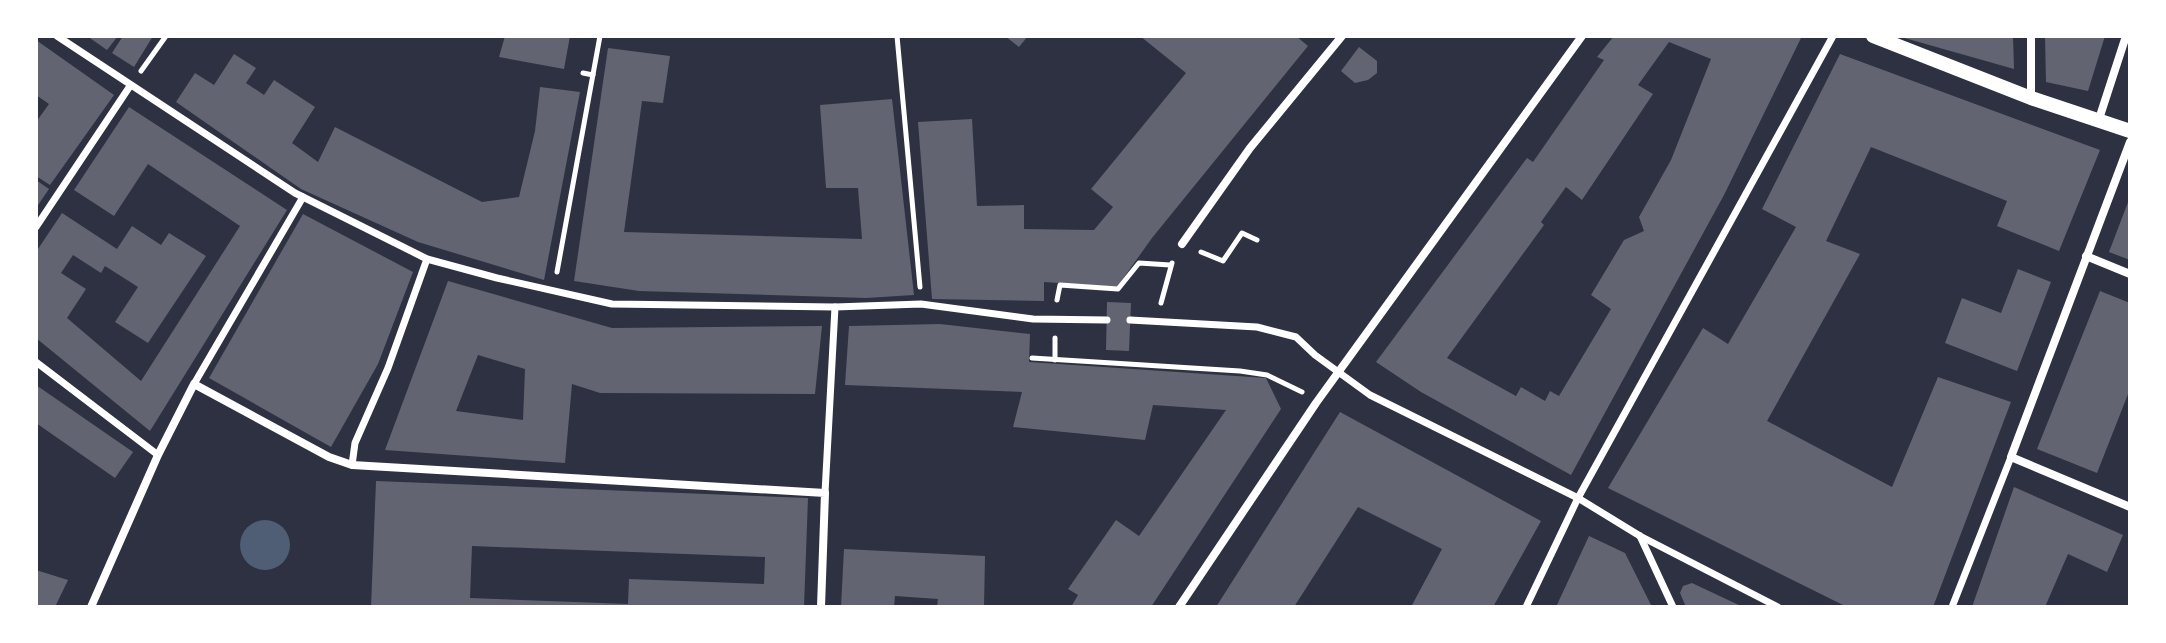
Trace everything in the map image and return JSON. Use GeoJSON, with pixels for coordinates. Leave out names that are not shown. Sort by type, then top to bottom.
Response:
{"type":"FeatureCollection","features":[{"type":"Feature","properties":{"kind":"street"},"geometry":{"type":"LineString","coordinates":[[57,36],[303,197],[427,259],[554,293],[612,304],[835,307],[921,304],[1033,319],[1107,320]]}},
{"type":"Feature","properties":{"kind":"street"},"geometry":{"type":"LineString","coordinates":[[1182,244],[1250,148],[1342,36]]}},
{"type":"Feature","properties":{"kind":"street"},"geometry":{"type":"LineString","coordinates":[[1179,607],[1316,403],[1582,36]]}},
{"type":"Feature","properties":{"kind":"street"},"geometry":{"type":"LineString","coordinates":[[1526,607],[1578,498],[1833,36]]}},
{"type":"Feature","properties":{"kind":"street"},"geometry":{"type":"LineString","coordinates":[[1873,36],[2031,98],[2130,131]]}},
{"type":"Feature","properties":{"kind":"street"},"geometry":{"type":"LineString","coordinates":[[2031,36],[2031,98]]}},
{"type":"Feature","properties":{"kind":"street"},"geometry":{"type":"LineString","coordinates":[[2098,122],[2126,36]]}},
{"type":"Feature","properties":{"kind":"street"},"geometry":{"type":"LineString","coordinates":[[36,227],[130,86]]}},
{"type":"Feature","properties":{"kind":"street"},"geometry":{"type":"LineString","coordinates":[[1952,607],[2130,142]]}},
{"type":"Feature","properties":{"kind":"street"},"geometry":{"type":"LineString","coordinates":[[91,607],[158,455],[194,384],[303,197]]}},
{"type":"Feature","properties":{"kind":"street"},"geometry":{"type":"LineString","coordinates":[[2086,256],[2130,274]]}},
{"type":"Feature","properties":{"kind":"street"},"geometry":{"type":"LineString","coordinates":[[352,465],[355,443],[388,368],[427,259]]}},
{"type":"Feature","properties":{"kind":"street"},"geometry":{"type":"LineString","coordinates":[[821,607],[835,307]]}},
{"type":"Feature","properties":{"kind":"street"},"geometry":{"type":"LineString","coordinates":[[1130,320],[1257,327],[1296,337],[1338,373],[1370,395],[1578,498],[1640,536],[1778,607]]}},
{"type":"Feature","properties":{"kind":"street"},"geometry":{"type":"LineString","coordinates":[[36,362],[158,455]]}},
{"type":"Feature","properties":{"kind":"street"},"geometry":{"type":"LineString","coordinates":[[194,384],[329,457],[352,465],[825,493]]}},
{"type":"Feature","properties":{"kind":"street"},"geometry":{"type":"LineString","coordinates":[[2011,457],[2130,507]]}},
{"type":"Feature","properties":{"kind":"street"},"geometry":{"type":"LineString","coordinates":[[1640,536],[1673,607]]}},
{"type":"Feature","properties":{"kind":"path"},"geometry":{"type":"LineString","coordinates":[[130,86],[166,36]]}},
{"type":"Feature","properties":{"kind":"path"},"geometry":{"type":"LineString","coordinates":[[554,293],[600,36]]}},
{"type":"Feature","properties":{"kind":"path"},"geometry":{"type":"LineString","coordinates":[[897,36],[921,304]]}},
{"type":"Feature","properties":{"kind":"path"},"geometry":{"type":"LineString","coordinates":[[583,73],[593,75]]}},
{"type":"Feature","properties":{"kind":"path"},"geometry":{"type":"LineString","coordinates":[[1182,244],[1223,261],[1242,233],[1257,240]]}},
{"type":"Feature","properties":{"kind":"path"},"geometry":{"type":"LineString","coordinates":[[1057,302],[1060,285],[1118,289],[1139,263],[1169,268],[1158,322]]}},
{"type":"Feature","properties":{"kind":"path"},"geometry":{"type":"LineString","coordinates":[[1055,345],[1055,360]]}},
{"type":"Feature","properties":{"kind":"path"},"geometry":{"type":"LineString","coordinates":[[1032,358],[1267,375],[1295,386],[1316,403]]}},
{"type":"Feature","properties":{"kind":"water"},"geometry":{"type":"Polygon","coordinates":[[[265,520],[283,527],[290,545],[283,563],[265,570],[247,563],[240,545],[247,527],[265,520]]]}},
{"type":"Feature","properties":{"kind":"building"},"geometry":{"type":"Polygon","coordinates":[[[87,36],[118,36],[107,50],[87,36]]]}},
{"type":"Feature","properties":{"kind":"building"},"geometry":{"type":"Polygon","coordinates":[[[123,36],[153,36],[134,67],[112,53],[123,36]]]}},
{"type":"Feature","properties":{"kind":"building"},"geometry":{"type":"Polygon","coordinates":[[[505,36],[570,36],[564,69],[499,57],[505,36]]]}},
{"type":"Feature","properties":{"kind":"building"},"geometry":{"type":"Polygon","coordinates":[[[1005,36],[1028,36],[1019,47],[1005,36]]]}},
{"type":"Feature","properties":{"kind":"building"},"geometry":{"type":"Polygon","coordinates":[[[1140,36],[1296,36],[1308,46],[1152,238],[1117,287],[1044,282],[1044,301],[932,299],[918,122],[972,119],[977,206],[1024,205],[1024,229],[1094,230],[1113,207],[1091,189],[1186,73],[1140,36]]]}},
{"type":"Feature","properties":{"kind":"building"},"geometry":{"type":"Polygon","coordinates":[[[1614,36],[1802,36],[1724,195],[1571,475],[1421,392],[1376,362],[1527,158],[1533,162],[1604,60],[1597,57],[1614,36]],[[1669,42],[1638,85],[1653,94],[1582,200],[1566,187],[1541,222],[1544,225],[1447,358],[1516,396],[1521,387],[1545,401],[1550,391],[1559,396],[1611,309],[1591,295],[1624,240],[1644,231],[1639,217],[1671,160],[1711,59],[1669,42]]]}},
{"type":"Feature","properties":{"kind":"building"},"geometry":{"type":"Polygon","coordinates":[[[2013,36],[2014,69],[1901,37],[2013,36]]]}},
{"type":"Feature","properties":{"kind":"building"},"geometry":{"type":"Polygon","coordinates":[[[2045,36],[2105,36],[2088,91],[2046,82],[2045,36]]]}},
{"type":"Feature","properties":{"kind":"building"},"geometry":{"type":"Polygon","coordinates":[[[36,40],[114,95],[50,185],[36,176],[36,122],[49,104],[36,95],[36,40]]]}},
{"type":"Feature","properties":{"kind":"building"},"geometry":{"type":"Polygon","coordinates":[[[1359,47],[1377,61],[1377,73],[1368,80],[1355,83],[1341,71],[1359,47]]]}},
{"type":"Feature","properties":{"kind":"building"},"geometry":{"type":"Polygon","coordinates":[[[608,48],[670,56],[663,103],[642,101],[624,232],[862,239],[858,188],[826,188],[820,105],[892,99],[914,295],[866,298],[639,291],[574,281],[608,48]]]}},
{"type":"Feature","properties":{"kind":"building"},"geometry":{"type":"Polygon","coordinates":[[[234,54],[256,68],[246,83],[264,95],[274,80],[315,107],[292,143],[318,162],[335,127],[482,202],[519,197],[535,131],[540,87],[580,92],[544,280],[418,242],[301,189],[176,102],[195,73],[214,85],[234,54]]]}},
{"type":"Feature","properties":{"kind":"building"},"geometry":{"type":"Polygon","coordinates":[[[1840,54],[2100,150],[2059,251],[1997,226],[2007,201],[1871,147],[1826,241],[1860,254],[1767,421],[1892,487],[1938,377],[2011,402],[1933,607],[1847,607],[1608,488],[1703,328],[1728,344],[1796,227],[1762,209],[1840,54]]]}},
{"type":"Feature","properties":{"kind":"building"},"geometry":{"type":"Polygon","coordinates":[[[129,107],[287,210],[150,431],[36,338],[36,252],[62,213],[117,249],[132,226],[161,245],[169,233],[206,256],[148,343],[115,322],[138,287],[105,266],[101,273],[73,255],[61,273],[86,289],[67,318],[141,381],[240,226],[148,164],[114,216],[74,190],[129,107]]]}},
{"type":"Feature","properties":{"kind":"building"},"geometry":{"type":"Polygon","coordinates":[[[36,180],[49,189],[36,208],[36,180]]]}},
{"type":"Feature","properties":{"kind":"building"},"geometry":{"type":"Polygon","coordinates":[[[2130,197],[2130,260],[2109,252],[2130,197]]]}},
{"type":"Feature","properties":{"kind":"building"},"geometry":{"type":"Polygon","coordinates":[[[303,214],[413,272],[378,364],[331,447],[209,378],[303,214]]]}},
{"type":"Feature","properties":{"kind":"building"},"geometry":{"type":"Polygon","coordinates":[[[2018,269],[2051,282],[2017,371],[1945,343],[1962,298],[2001,313],[2018,269]]]}},
{"type":"Feature","properties":{"kind":"building"},"geometry":{"type":"Polygon","coordinates":[[[448,281],[612,328],[822,326],[815,394],[600,393],[572,384],[565,463],[385,450],[448,281]],[[478,355],[456,411],[523,420],[525,369],[478,355]]]}},
{"type":"Feature","properties":{"kind":"building"},"geometry":{"type":"Polygon","coordinates":[[[2100,291],[2130,303],[2130,389],[2097,473],[2037,449],[2100,291]]]}},
{"type":"Feature","properties":{"kind":"building"},"geometry":{"type":"Polygon","coordinates":[[[1107,302],[1131,303],[1129,351],[1106,350],[1107,302]]]}},
{"type":"Feature","properties":{"kind":"building"},"geometry":{"type":"Polygon","coordinates":[[[940,324],[1030,334],[1029,362],[1266,378],[1281,409],[1151,607],[1071,607],[1078,595],[1068,589],[1116,520],[1139,536],[1226,410],[1153,405],[1145,440],[1013,427],[1022,392],[845,385],[849,326],[940,324]]]}},
{"type":"Feature","properties":{"kind":"building"},"geometry":{"type":"Polygon","coordinates":[[[36,385],[133,452],[115,478],[36,423],[36,385]]]}},
{"type":"Feature","properties":{"kind":"building"},"geometry":{"type":"Polygon","coordinates":[[[1340,412],[1541,521],[1493,607],[1411,607],[1442,549],[1358,507],[1294,607],[1216,607],[1340,412]]]}},
{"type":"Feature","properties":{"kind":"building"},"geometry":{"type":"Polygon","coordinates":[[[376,481],[808,498],[804,607],[371,607],[376,481]],[[472,546],[470,598],[628,604],[629,579],[764,584],[765,557],[472,546]]]}},
{"type":"Feature","properties":{"kind":"building"},"geometry":{"type":"Polygon","coordinates":[[[2014,487],[2123,535],[2107,572],[2068,554],[2045,607],[1972,607],[2014,487]]]}},
{"type":"Feature","properties":{"kind":"building"},"geometry":{"type":"Polygon","coordinates":[[[1589,536],[1625,553],[1652,607],[1556,607],[1589,536]]]}},
{"type":"Feature","properties":{"kind":"building"},"geometry":{"type":"Polygon","coordinates":[[[844,549],[985,556],[984,607],[937,607],[938,599],[895,596],[894,607],[841,607],[844,549]]]}},
{"type":"Feature","properties":{"kind":"building"},"geometry":{"type":"Polygon","coordinates":[[[36,570],[68,580],[55,607],[36,607],[36,570]]]}},
{"type":"Feature","properties":{"kind":"building"},"geometry":{"type":"Polygon","coordinates":[[[1692,583],[1743,607],[1686,607],[1680,593],[1683,586],[1692,583]]]}}]}
